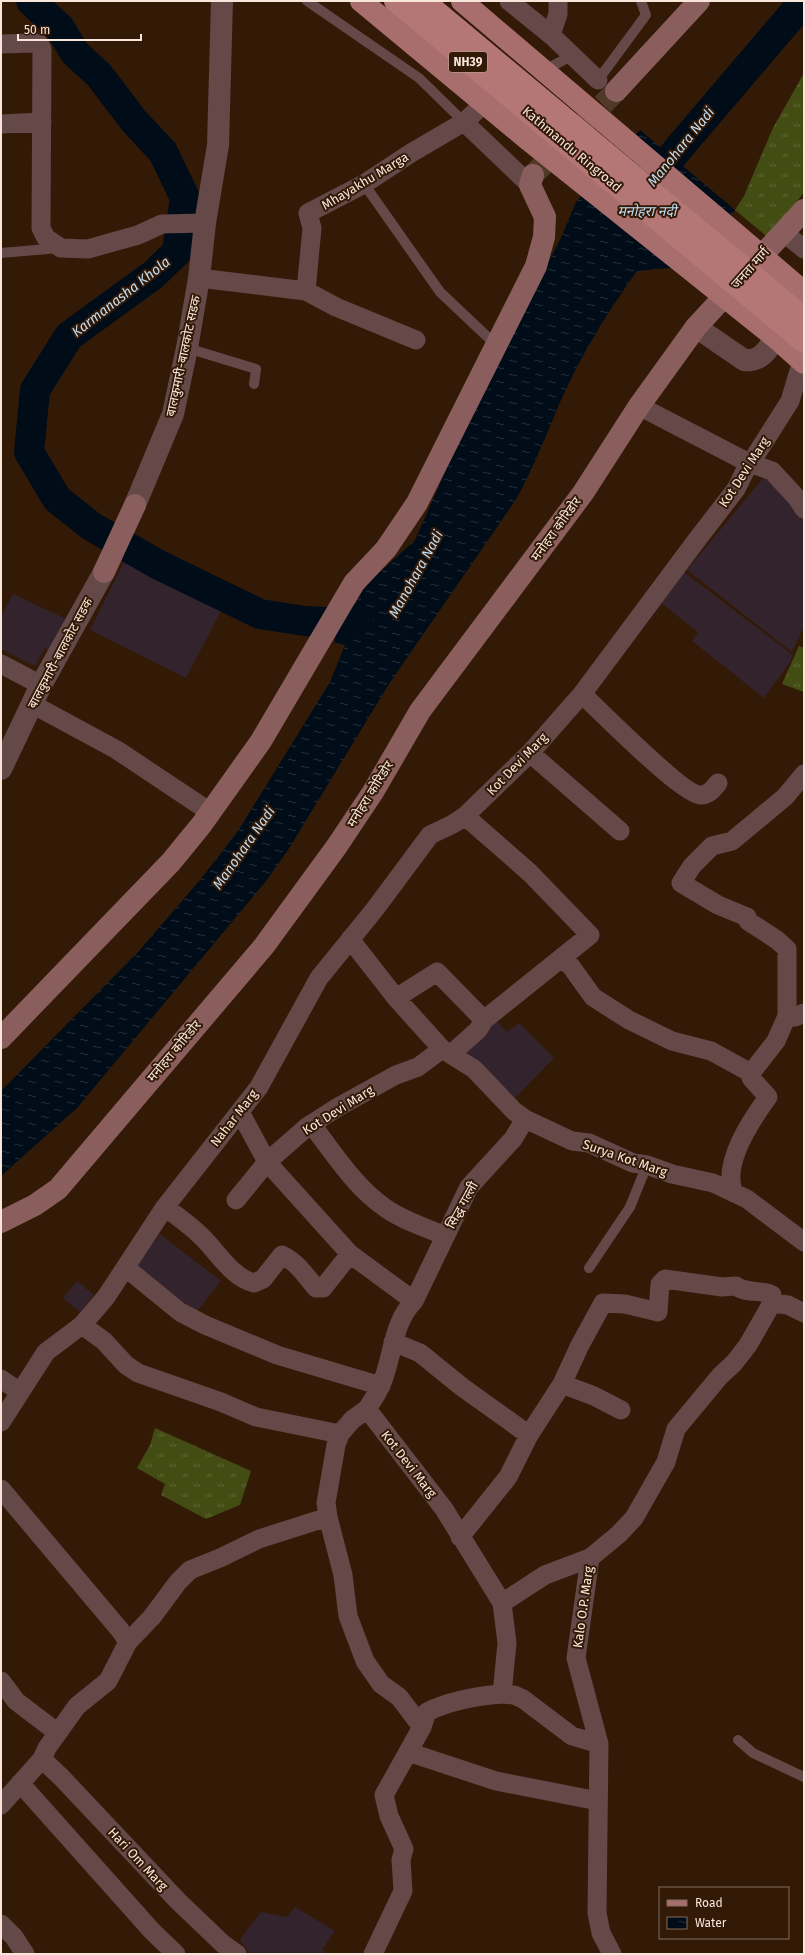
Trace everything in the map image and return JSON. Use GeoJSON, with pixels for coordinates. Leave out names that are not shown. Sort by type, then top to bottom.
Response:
{"type":"FeatureCollection","features":[{"type":"Feature","properties":{"kind":"highway","name":"Kathmandu Ringroad"},"geometry":{"type":"LineString","coordinates":[[395,1],[540,123],[804,318]]}},
{"type":"Feature","properties":{"kind":"highway","name":"Kathmandu Ringroad"},"geometry":{"type":"LineString","coordinates":[[424,1],[540,123]]}},
{"type":"Feature","properties":{"kind":"highway","name":"Kathmandu Ringroad"},"geometry":{"type":"LineString","coordinates":[[781,302],[803,356]]}},
{"type":"Feature","properties":{"kind":"main road"},"geometry":{"type":"LineString","coordinates":[[361,1],[485,103],[540,123]]}},
{"type":"Feature","properties":{"kind":"main road"},"geometry":{"type":"LineString","coordinates":[[462,1],[570,92],[781,302],[776,338],[803,356]]}},
{"type":"Feature","properties":{"kind":"main road"},"geometry":{"type":"LineString","coordinates":[[616,91],[699,1]]}},
{"type":"Feature","properties":{"kind":"main road"},"geometry":{"type":"LineString","coordinates":[[1,1038],[171,862],[210,812],[261,741],[318,648],[354,583],[386,549],[417,503],[536,266],[544,237],[545,217],[531,180]]}},
{"type":"Feature","properties":{"kind":"main road","name":"जनता मार्ग"},"geometry":{"type":"LineString","coordinates":[[696,327],[804,210]]}},
{"type":"Feature","properties":{"kind":"main road","name":"मनोहरा कोरिडोर"},"geometry":{"type":"LineString","coordinates":[[1,1222],[36,1205],[58,1188],[264,946],[337,846],[373,792],[420,711],[583,493],[639,406],[696,327]]}},
{"type":"Feature","properties":{"kind":"main road","name":"बालकुमारी-बालकोट सडक"},"geometry":{"type":"LineString","coordinates":[[104,572],[135,505]]}},
{"type":"Feature","properties":{"kind":"street","name":"बालकुमारी-बालकोट सडक"},"geometry":{"type":"LineString","coordinates":[[135,505],[173,414],[187,348],[199,278],[205,223],[218,145],[222,1]]}},
{"type":"Feature","properties":{"kind":"street"},"geometry":{"type":"LineString","coordinates":[[509,1],[551,35],[598,80]]}},
{"type":"Feature","properties":{"kind":"street"},"geometry":{"type":"LineString","coordinates":[[551,35],[558,14],[558,1]]}},
{"type":"Feature","properties":{"kind":"street"},"geometry":{"type":"LineString","coordinates":[[1,44],[32,42],[39,44],[42,49],[40,228],[46,238],[61,248],[88,249],[138,235],[162,224],[205,223]]}},
{"type":"Feature","properties":{"kind":"street","name":"Mhayakhu Marga"},"geometry":{"type":"LineString","coordinates":[[306,291],[312,228],[308,214],[364,184],[464,122],[485,103]]}},
{"type":"Feature","properties":{"kind":"street"},"geometry":{"type":"LineString","coordinates":[[1,124],[42,122]]}},
{"type":"Feature","properties":{"kind":"street"},"geometry":{"type":"LineString","coordinates":[[464,122],[531,180]]}},
{"type":"Feature","properties":{"kind":"street"},"geometry":{"type":"LineString","coordinates":[[783,232],[804,249]]}},
{"type":"Feature","properties":{"kind":"street"},"geometry":{"type":"LineString","coordinates":[[199,278],[306,291],[336,307],[416,340]]}},
{"type":"Feature","properties":{"kind":"street"},"geometry":{"type":"LineString","coordinates":[[696,327],[744,360],[751,360],[763,355],[776,338]]}},
{"type":"Feature","properties":{"kind":"street","name":"Kot Devi Marg"},"geometry":{"type":"LineString","coordinates":[[465,816],[530,753],[582,694],[736,489],[750,464],[800,388],[803,356]]}},
{"type":"Feature","properties":{"kind":"street"},"geometry":{"type":"LineString","coordinates":[[639,406],[750,464],[772,471],[797,498],[804,509]]}},
{"type":"Feature","properties":{"kind":"street","name":"बालकुमारी-बालकोट सडक"},"geometry":{"type":"LineString","coordinates":[[1,769],[37,695],[104,572]]}},
{"type":"Feature","properties":{"kind":"street"},"geometry":{"type":"LineString","coordinates":[[1,664],[37,695],[210,812]]}},
{"type":"Feature","properties":{"kind":"street"},"geometry":{"type":"LineString","coordinates":[[582,694],[664,772],[696,795],[702,796],[708,793],[718,783]]}},
{"type":"Feature","properties":{"kind":"street"},"geometry":{"type":"LineString","coordinates":[[530,753],[620,831]]}},
{"type":"Feature","properties":{"kind":"street"},"geometry":{"type":"LineString","coordinates":[[734,1193],[730,1185],[731,1173],[737,1150],[753,1118],[768,1096],[751,1078],[751,1073],[795,1015],[796,949],[777,940],[748,921],[747,917],[718,905],[681,883],[692,866],[712,846],[732,841],[785,797],[804,774]]}},
{"type":"Feature","properties":{"kind":"street"},"geometry":{"type":"LineString","coordinates":[[396,998],[437,972],[484,1020],[590,934],[530,873],[465,816]]}},
{"type":"Feature","properties":{"kind":"street","name":"Nahar Marg"},"geometry":{"type":"LineString","coordinates":[[1,1422],[46,1352],[82,1325],[106,1297],[165,1207],[259,1087],[319,978],[384,897],[430,835],[453,824],[465,816]]}},
{"type":"Feature","properties":{"kind":"street","name":"Surya Kot Marg"},"geometry":{"type":"LineString","coordinates":[[350,939],[396,998],[447,1052],[474,1069],[514,1111],[525,1119],[572,1141],[589,1143],[633,1164],[647,1165],[672,1174],[713,1183],[747,1199],[804,1242]]}},
{"type":"Feature","properties":{"kind":"street"},"geometry":{"type":"LineString","coordinates":[[560,959],[570,965],[593,997],[629,1020],[672,1041],[711,1051],[751,1073]]}},
{"type":"Feature","properties":{"kind":"street","name":"Kot Devi Marg"},"geometry":{"type":"LineString","coordinates":[[236,1200],[267,1162],[311,1124],[338,1107],[390,1079],[447,1052],[478,1030],[484,1020]]}},
{"type":"Feature","properties":{"kind":"street"},"geometry":{"type":"LineString","coordinates":[[240,1112],[267,1162],[350,1254],[414,1301],[407,1308],[393,1342],[381,1386],[367,1409],[352,1420],[340,1434],[336,1445],[326,1503],[328,1517],[343,1575],[348,1616],[365,1660],[381,1684],[399,1697],[422,1727]]}},
{"type":"Feature","properties":{"kind":"street","name":"सिद्ध गल्ली"},"geometry":{"type":"LineString","coordinates":[[414,1301],[469,1187],[513,1139],[525,1119]]}},
{"type":"Feature","properties":{"kind":"street"},"geometry":{"type":"LineString","coordinates":[[311,1124],[340,1163],[362,1188],[385,1208],[445,1236]]}},
{"type":"Feature","properties":{"kind":"street"},"geometry":{"type":"LineString","coordinates":[[165,1207],[202,1236],[225,1263],[244,1280],[254,1283],[263,1279],[282,1255],[289,1258],[300,1268],[316,1288],[323,1288],[350,1254]]}},
{"type":"Feature","properties":{"kind":"street"},"geometry":{"type":"LineString","coordinates":[[126,1268],[180,1312],[205,1325],[277,1355],[381,1386]]}},
{"type":"Feature","properties":{"kind":"street"},"geometry":{"type":"LineString","coordinates":[[460,1537],[508,1477],[529,1435],[562,1384],[580,1345],[603,1303],[626,1304],[658,1312],[660,1284],[665,1279],[722,1287],[736,1286],[742,1291],[765,1292],[772,1295],[772,1303],[788,1305],[804,1313]]}},
{"type":"Feature","properties":{"kind":"street","name":"Kalo O.P. Marg"},"geometry":{"type":"LineString","coordinates":[[612,1954],[601,1933],[597,1913],[599,1744],[576,1658],[590,1558],[619,1534],[634,1518],[666,1462],[676,1429],[748,1345],[772,1303]]}},
{"type":"Feature","properties":{"kind":"street"},"geometry":{"type":"LineString","coordinates":[[82,1325],[104,1341],[126,1365],[138,1373],[221,1402],[256,1417],[340,1434]]}},
{"type":"Feature","properties":{"kind":"street"},"geometry":{"type":"LineString","coordinates":[[393,1342],[420,1353],[462,1387],[529,1435]]}},
{"type":"Feature","properties":{"kind":"street"},"geometry":{"type":"LineString","coordinates":[[1,1379],[20,1392]]}},
{"type":"Feature","properties":{"kind":"street"},"geometry":{"type":"LineString","coordinates":[[562,1384],[594,1396],[621,1410]]}},
{"type":"Feature","properties":{"kind":"street","name":"Kot Devi Marg"},"geometry":{"type":"LineString","coordinates":[[367,1409],[444,1509],[460,1537],[502,1602],[507,1643],[502,1694]]}},
{"type":"Feature","properties":{"kind":"street"},"geometry":{"type":"LineString","coordinates":[[1,1489],[120,1630],[128,1642]]}},
{"type":"Feature","properties":{"kind":"street"},"geometry":{"type":"LineString","coordinates":[[1,1805],[42,1759],[47,1748],[77,1706],[108,1681],[128,1642],[152,1617],[178,1582],[190,1570],[220,1558],[259,1539],[328,1517]]}},
{"type":"Feature","properties":{"kind":"street"},"geometry":{"type":"LineString","coordinates":[[502,1602],[545,1575],[590,1558]]}},
{"type":"Feature","properties":{"kind":"street"},"geometry":{"type":"LineString","coordinates":[[1,1682],[16,1701],[58,1733]]}},
{"type":"Feature","properties":{"kind":"street"},"geometry":{"type":"LineString","coordinates":[[373,1954],[402,1892],[401,1860],[404,1850],[390,1816],[384,1795],[422,1727],[427,1712],[442,1705],[471,1697],[502,1694],[514,1695],[523,1699],[572,1736],[599,1744]]}},
{"type":"Feature","properties":{"kind":"street"},"geometry":{"type":"LineString","coordinates":[[408,1752],[496,1781],[598,1801]]}},
{"type":"Feature","properties":{"kind":"street","name":"Hari Om Marg"},"geometry":{"type":"LineString","coordinates":[[42,1759],[62,1778],[178,1901],[224,1944],[237,1954]]}},
{"type":"Feature","properties":{"kind":"street"},"geometry":{"type":"LineString","coordinates":[[20,1783],[152,1931],[176,1954]]}},
{"type":"Feature","properties":{"kind":"street"},"geometry":{"type":"LineString","coordinates":[[1,1924],[14,1937],[25,1954]]}},
{"type":"Feature","properties":{"kind":"lane"},"geometry":{"type":"LineString","coordinates":[[307,1],[419,78],[464,122]]}},
{"type":"Feature","properties":{"kind":"lane"},"geometry":{"type":"LineString","coordinates":[[598,80],[646,15],[641,1]]}},
{"type":"Feature","properties":{"kind":"lane"},"geometry":{"type":"LineString","coordinates":[[545,70],[573,55]]}},
{"type":"Feature","properties":{"kind":"lane"},"geometry":{"type":"LineString","coordinates":[[364,184],[440,292],[496,345]]}},
{"type":"Feature","properties":{"kind":"lane"},"geometry":{"type":"LineString","coordinates":[[1,253],[61,248]]}},
{"type":"Feature","properties":{"kind":"lane"},"geometry":{"type":"LineString","coordinates":[[187,348],[256,369],[254,384]]}},
{"type":"Feature","properties":{"kind":"lane"},"geometry":{"type":"LineString","coordinates":[[589,1268],[630,1207],[647,1165]]}},
{"type":"Feature","properties":{"kind":"lane"},"geometry":{"type":"LineString","coordinates":[[738,1740],[753,1753],[804,1777]]}},
{"type":"Feature","properties":{"kind":"shaded area"},"geometry":{"type":"Polygon","coordinates":[[[768,472],[804,513],[804,626],[792,652],[687,570],[768,472]]]}},
{"type":"Feature","properties":{"kind":"shaded area"},"geometry":{"type":"Polygon","coordinates":[[[126,558],[221,611],[186,678],[90,630],[126,558]]]}},
{"type":"Feature","properties":{"kind":"shaded area"},"geometry":{"type":"Polygon","coordinates":[[[680,569],[793,655],[790,662],[764,698],[692,641],[698,632],[657,600],[680,569]]]}},
{"type":"Feature","properties":{"kind":"shaded area"},"geometry":{"type":"Polygon","coordinates":[[[13,594],[66,619],[50,651],[45,648],[35,666],[1,649],[1,616],[13,594]]]}},
{"type":"Feature","properties":{"kind":"shaded area"},"geometry":{"type":"Polygon","coordinates":[[[496,1020],[507,1032],[519,1023],[554,1058],[509,1104],[461,1051],[496,1020]]]}},
{"type":"Feature","properties":{"kind":"shaded area"},"geometry":{"type":"Polygon","coordinates":[[[160,1234],[221,1281],[193,1316],[132,1270],[160,1234]]]}},
{"type":"Feature","properties":{"kind":"shaded area"},"geometry":{"type":"Polygon","coordinates":[[[77,1281],[94,1295],[80,1312],[63,1298],[77,1281]]]}},
{"type":"Feature","properties":{"kind":"shaded area"},"geometry":{"type":"Polygon","coordinates":[[[295,1907],[335,1931],[322,1950],[328,1954],[249,1954],[240,1939],[261,1912],[287,1917],[295,1907]]]}},
{"type":"Feature","properties":{"kind":"green space"},"geometry":{"type":"Polygon","coordinates":[[[804,73],[804,192],[770,239],[735,210],[744,196],[773,128],[804,73]]]}},
{"type":"Feature","properties":{"kind":"green space"},"geometry":{"type":"Polygon","coordinates":[[[799,646],[804,648],[804,692],[782,684],[799,646]]]}},
{"type":"Feature","properties":{"kind":"green space"},"geometry":{"type":"Polygon","coordinates":[[[155,1428],[251,1471],[240,1505],[206,1519],[161,1495],[165,1484],[137,1468],[150,1445],[155,1428]]]}},
{"type":"Feature","properties":{"kind":"water","name":"मनोहरा नदी"},"geometry":{"type":"Polygon","coordinates":[[[640,130],[735,210],[691,266],[637,271],[605,318],[577,366],[535,462],[517,498],[389,684],[288,850],[266,881],[77,1108],[1,1176],[1,1091],[138,952],[200,880],[238,831],[330,682],[345,645],[333,642],[367,584],[415,540],[489,373],[560,240],[576,202],[640,130]]]}},
{"type":"Feature","properties":{"kind":"waterway","name":"Karmanasha Khola"},"geometry":{"type":"LineString","coordinates":[[31,1],[60,28],[75,53],[99,75],[134,121],[163,152],[185,198],[177,252],[153,275],[69,336],[35,390],[29,452],[57,499],[91,526],[157,564],[260,614],[305,621],[344,623],[358,619]]}},
{"type":"Feature","properties":{"kind":"waterway","name":"Manohara Nadi"},"geometry":{"type":"LineString","coordinates":[[647,188],[678,149],[804,1]]}},
{"type":"Feature","properties":{"kind":"tunnel"},"geometry":{"type":"LineString","coordinates":[[533,175],[616,91]]}}]}
